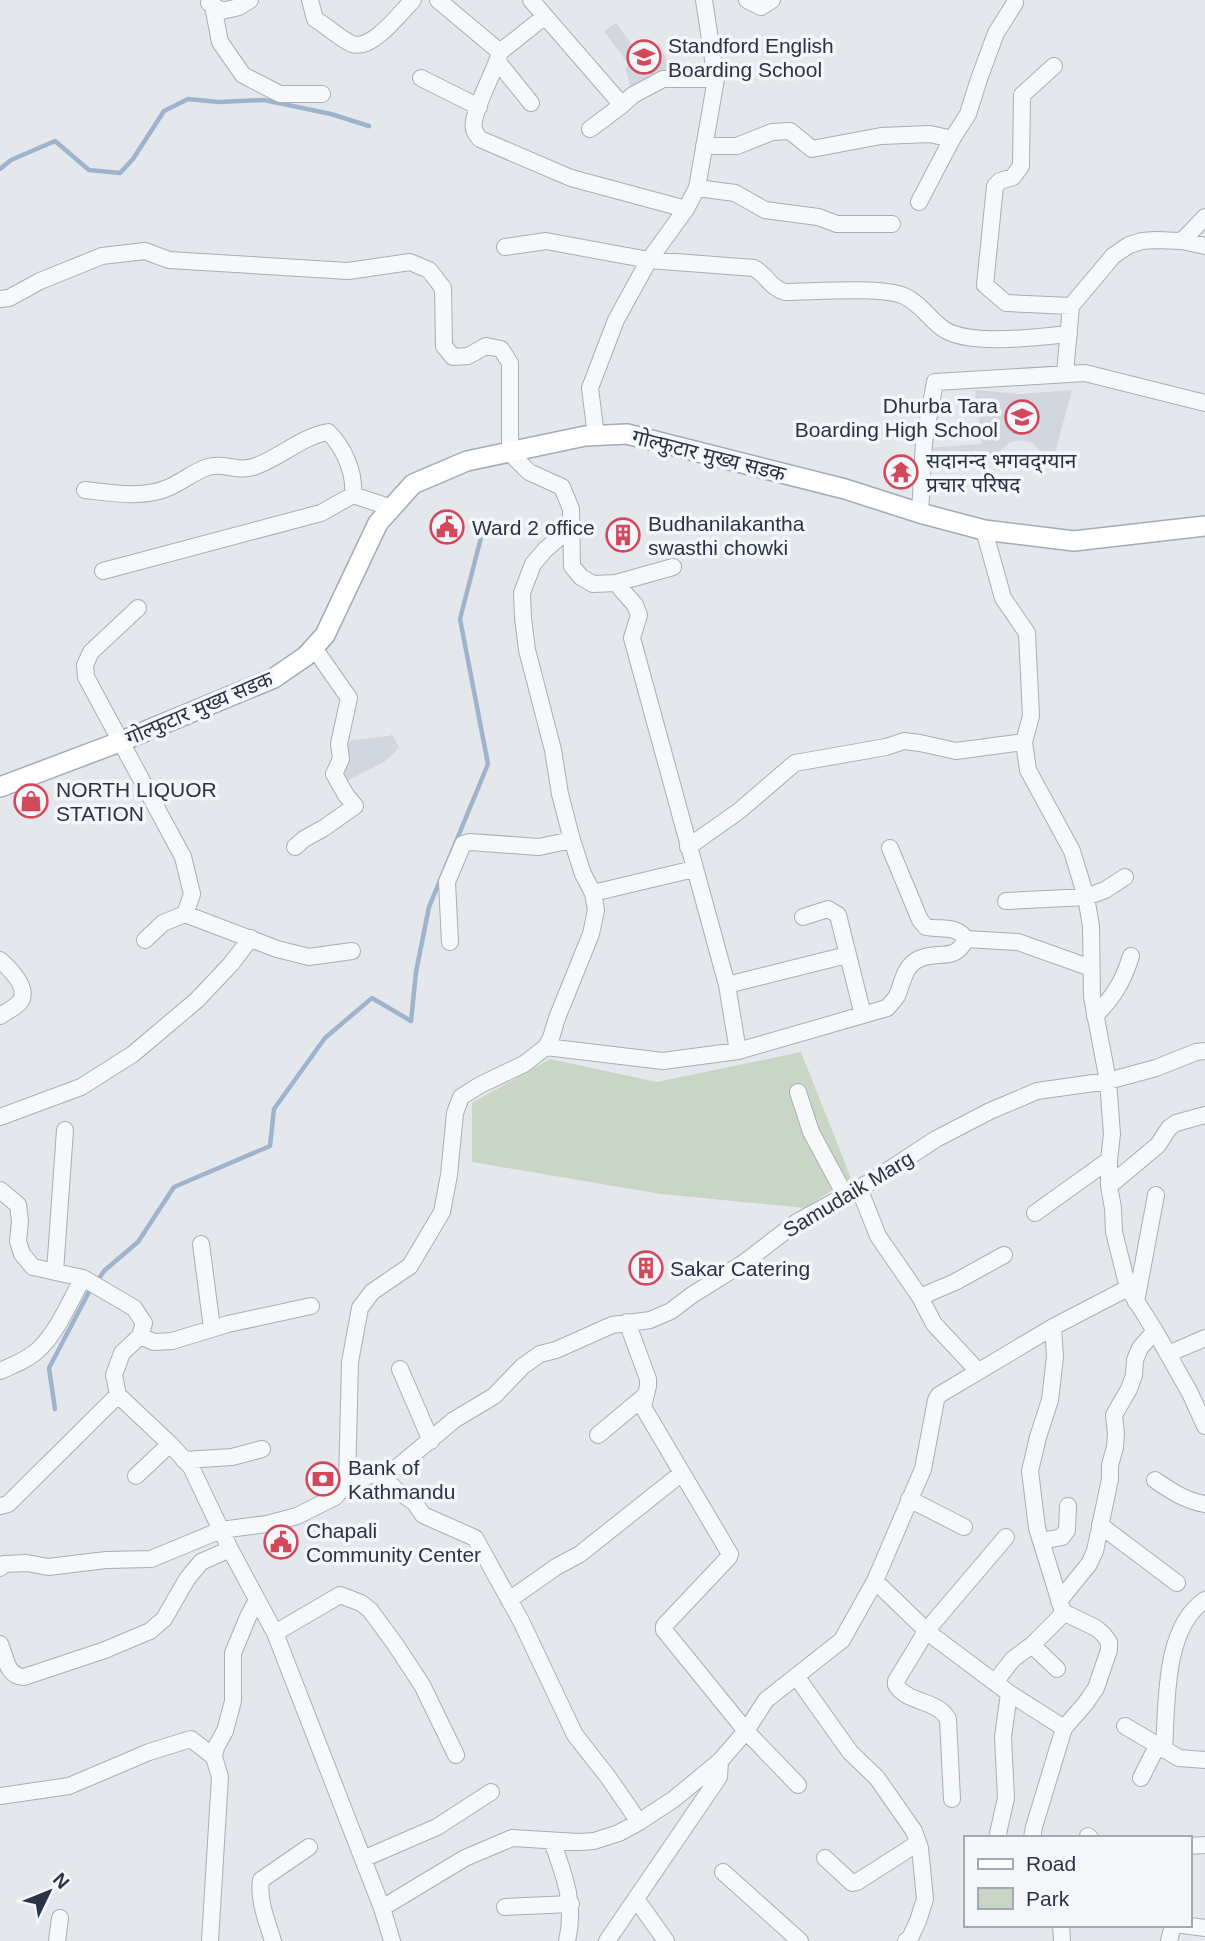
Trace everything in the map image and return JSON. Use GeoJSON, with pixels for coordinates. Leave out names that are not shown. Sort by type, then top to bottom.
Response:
{"type":"FeatureCollection","features":[{"type":"Feature","properties":{"kind":"main road","name":"गोल्फुटार मुख्य सडक"},"geometry":{"type":"LineString","coordinates":[[0,787],[122,741],[274,678],[306,656],[325,635],[378,523],[413,484],[467,461],[585,436],[627,433],[845,489],[984,530],[1074,541],[1205,526]]}},
{"type":"Feature","properties":{"kind":"street"},"geometry":{"type":"LineString","coordinates":[[209,3],[222,11],[239,7],[250,0]]}},
{"type":"Feature","properties":{"kind":"street"},"geometry":{"type":"LineString","coordinates":[[310,0],[315,19],[352,44],[363,46],[373,41],[413,0]]}},
{"type":"Feature","properties":{"kind":"street"},"geometry":{"type":"LineString","coordinates":[[438,0],[499,57],[531,103]]}},
{"type":"Feature","properties":{"kind":"street"},"geometry":{"type":"LineString","coordinates":[[531,0],[622,104]]}},
{"type":"Feature","properties":{"kind":"street"},"geometry":{"type":"LineString","coordinates":[[596,436],[590,388],[616,320],[649,260],[697,188],[716,79],[704,0]]}},
{"type":"Feature","properties":{"kind":"street"},"geometry":{"type":"LineString","coordinates":[[747,0],[761,7],[772,0]]}},
{"type":"Feature","properties":{"kind":"street"},"geometry":{"type":"LineString","coordinates":[[209,3],[220,42],[243,75],[280,94],[322,94]]}},
{"type":"Feature","properties":{"kind":"street"},"geometry":{"type":"LineString","coordinates":[[919,202],[968,114],[996,33],[1016,4]]}},
{"type":"Feature","properties":{"kind":"street"},"geometry":{"type":"LineString","coordinates":[[544,17],[499,57],[474,118],[474,130],[480,139],[571,178],[685,209]]}},
{"type":"Feature","properties":{"kind":"street"},"geometry":{"type":"LineString","coordinates":[[1054,66],[1022,95],[1021,166],[1013,177],[1000,181],[995,186],[985,285],[1006,303],[1071,306]]}},
{"type":"Feature","properties":{"kind":"street"},"geometry":{"type":"LineString","coordinates":[[421,78],[479,107]]}},
{"type":"Feature","properties":{"kind":"street"},"geometry":{"type":"LineString","coordinates":[[590,129],[633,95],[663,79],[716,79]]}},
{"type":"Feature","properties":{"kind":"street"},"geometry":{"type":"LineString","coordinates":[[704,146],[737,146],[772,132],[790,131],[812,149],[881,136],[929,134],[952,139]]}},
{"type":"Feature","properties":{"kind":"street"},"geometry":{"type":"LineString","coordinates":[[697,188],[735,193],[765,210],[818,216],[836,224],[892,224]]}},
{"type":"Feature","properties":{"kind":"street"},"geometry":{"type":"LineString","coordinates":[[1182,241],[1205,217]]}},
{"type":"Feature","properties":{"kind":"street"},"geometry":{"type":"LineString","coordinates":[[1065,373],[1071,306],[1113,256],[1129,244],[1155,240],[1182,241],[1205,246]]}},
{"type":"Feature","properties":{"kind":"street"},"geometry":{"type":"LineString","coordinates":[[505,247],[546,241],[649,260],[754,268],[763,273],[775,289],[785,292],[881,291],[903,296],[946,330],[965,337],[1012,340],[1069,334]]}},
{"type":"Feature","properties":{"kind":"street"},"geometry":{"type":"LineString","coordinates":[[0,299],[9,298],[40,281],[102,256],[145,251],[169,260],[348,271],[410,262],[429,270],[443,288],[444,346],[453,357],[468,356],[486,346],[501,349],[510,363],[510,453],[529,472],[562,487],[571,509],[572,566],[581,577],[593,584],[617,583],[673,567]]}},
{"type":"Feature","properties":{"kind":"street"},"geometry":{"type":"LineString","coordinates":[[920,513],[924,442],[935,382],[1085,373],[1205,403]]}},
{"type":"Feature","properties":{"kind":"street"},"geometry":{"type":"LineString","coordinates":[[85,490],[129,495],[167,488],[209,466],[223,465],[233,469],[254,467],[316,434],[328,432],[335,438],[355,481],[353,495]]}},
{"type":"Feature","properties":{"kind":"street"},"geometry":{"type":"LineString","coordinates":[[103,571],[321,513],[353,495],[391,508]]}},
{"type":"Feature","properties":{"kind":"street"},"geometry":{"type":"LineString","coordinates":[[347,1483],[350,1362],[360,1308],[372,1292],[410,1266],[442,1212],[449,1175],[455,1113],[461,1097],[524,1064],[546,1047],[591,934],[596,910],[593,893],[583,874],[560,794],[553,750],[527,650],[522,593],[533,565],[570,523]]}},
{"type":"Feature","properties":{"kind":"street"},"geometry":{"type":"LineString","coordinates":[[984,530],[1003,598],[1027,633],[1031,716],[1024,742],[1028,770],[1072,851],[1086,897],[1091,926],[1092,997],[1108,1081],[1112,1134],[1109,1186],[1114,1233],[1132,1295],[1168,1354],[1200,1395],[1205,1426]]}},
{"type":"Feature","properties":{"kind":"street"},"geometry":{"type":"LineString","coordinates":[[617,583],[639,615],[632,638],[727,985],[738,1051]]}},
{"type":"Feature","properties":{"kind":"street"},"geometry":{"type":"LineString","coordinates":[[138,608],[90,652],[85,665],[86,677],[183,857],[192,894],[185,914]]}},
{"type":"Feature","properties":{"kind":"street"},"geometry":{"type":"LineString","coordinates":[[295,847],[355,806],[334,774],[341,759],[338,744],[349,698],[314,648]]}},
{"type":"Feature","properties":{"kind":"street"},"geometry":{"type":"LineString","coordinates":[[688,847],[738,811],[795,763],[886,747],[904,741],[956,751],[1024,742]]}},
{"type":"Feature","properties":{"kind":"street"},"geometry":{"type":"LineString","coordinates":[[450,942],[447,882],[463,844],[470,842],[539,847],[572,840]]}},
{"type":"Feature","properties":{"kind":"street"},"geometry":{"type":"LineString","coordinates":[[546,1047],[663,1061],[738,1051],[887,1008],[896,999],[909,966],[927,956],[956,953],[966,940],[962,932],[926,927],[920,920],[890,848]]}},
{"type":"Feature","properties":{"kind":"street"},"geometry":{"type":"LineString","coordinates":[[593,893],[694,869]]}},
{"type":"Feature","properties":{"kind":"street"},"geometry":{"type":"LineString","coordinates":[[1006,901],[1086,897],[1105,890],[1125,877]]}},
{"type":"Feature","properties":{"kind":"street"},"geometry":{"type":"LineString","coordinates":[[803,917],[828,909],[834,911],[841,922],[863,1015]]}},
{"type":"Feature","properties":{"kind":"street"},"geometry":{"type":"LineString","coordinates":[[145,940],[163,923],[185,914],[277,949],[309,957],[352,951]]}},
{"type":"Feature","properties":{"kind":"street"},"geometry":{"type":"LineString","coordinates":[[0,1116],[81,1087],[133,1054],[197,1000],[251,938]]}},
{"type":"Feature","properties":{"kind":"street"},"geometry":{"type":"LineString","coordinates":[[966,940],[1018,942],[1091,968]]}},
{"type":"Feature","properties":{"kind":"street"},"geometry":{"type":"LineString","coordinates":[[727,985],[847,956]]}},
{"type":"Feature","properties":{"kind":"street"},"geometry":{"type":"LineString","coordinates":[[1096,1016],[1117,990],[1131,956]]}},
{"type":"Feature","properties":{"kind":"street"},"geometry":{"type":"LineString","coordinates":[[0,960],[10,968],[23,993],[20,1002],[0,1016]]}},
{"type":"Feature","properties":{"kind":"street","name":"Samudaik Marg"},"geometry":{"type":"LineString","coordinates":[[0,1568],[5,1564],[27,1563],[48,1567],[106,1560],[151,1559],[221,1530],[267,1524],[298,1516],[335,1497],[347,1483],[399,1466],[454,1420],[494,1396],[523,1366],[540,1354],[556,1350],[612,1325],[650,1320],[671,1311],[745,1262],[797,1222],[936,1139],[990,1111],[1037,1091],[1108,1081],[1156,1068],[1196,1052],[1205,1052]]}},
{"type":"Feature","properties":{"kind":"street"},"geometry":{"type":"LineString","coordinates":[[798,1092],[811,1132],[920,1297],[934,1324],[978,1371]]}},
{"type":"Feature","properties":{"kind":"street"},"geometry":{"type":"LineString","coordinates":[[1109,1186],[1158,1145],[1169,1128],[1176,1123],[1205,1115]]}},
{"type":"Feature","properties":{"kind":"street"},"geometry":{"type":"LineString","coordinates":[[55,1272],[65,1130]]}},
{"type":"Feature","properties":{"kind":"street"},"geometry":{"type":"LineString","coordinates":[[1035,1213],[1109,1160]]}},
{"type":"Feature","properties":{"kind":"street"},"geometry":{"type":"LineString","coordinates":[[0,1190],[18,1205],[18,1241],[22,1254],[33,1267],[83,1278],[134,1308],[144,1323],[140,1336],[122,1353],[114,1375],[118,1395],[191,1467],[230,1549],[275,1633],[382,1908],[392,1941]]}},
{"type":"Feature","properties":{"kind":"street"},"geometry":{"type":"LineString","coordinates":[[1132,1295],[1156,1195]]}},
{"type":"Feature","properties":{"kind":"street"},"geometry":{"type":"LineString","coordinates":[[201,1244],[212,1328]]}},
{"type":"Feature","properties":{"kind":"street"},"geometry":{"type":"LineString","coordinates":[[920,1297],[955,1282],[1004,1255]]}},
{"type":"Feature","properties":{"kind":"street"},"geometry":{"type":"LineString","coordinates":[[0,1371],[39,1350],[51,1335],[83,1278]]}},
{"type":"Feature","properties":{"kind":"street"},"geometry":{"type":"LineString","coordinates":[[382,1908],[465,1858],[512,1838],[594,1841],[619,1833],[674,1799],[720,1761],[746,1731],[766,1700],[842,1640],[875,1581],[923,1469],[936,1400],[943,1392],[1053,1327],[1132,1295]]}},
{"type":"Feature","properties":{"kind":"street"},"geometry":{"type":"LineString","coordinates":[[140,1336],[154,1342],[172,1341],[212,1328],[311,1306]]}},
{"type":"Feature","properties":{"kind":"street"},"geometry":{"type":"LineString","coordinates":[[627,1322],[648,1379],[643,1407],[730,1554],[664,1626],[664,1630],[746,1731],[798,1785]]}},
{"type":"Feature","properties":{"kind":"street"},"geometry":{"type":"LineString","coordinates":[[1033,1836],[1064,1728],[1096,1688],[1109,1650],[1109,1642],[1103,1633],[1061,1607],[1037,1528],[1030,1471],[1050,1400],[1055,1357],[1053,1327]]}},
{"type":"Feature","properties":{"kind":"street"},"geometry":{"type":"LineString","coordinates":[[995,1682],[1013,1659],[1032,1645],[1059,1618],[1061,1607],[1095,1551],[1115,1447],[1114,1415],[1132,1382],[1135,1360],[1140,1348],[1155,1331]]}},
{"type":"Feature","properties":{"kind":"street"},"geometry":{"type":"LineString","coordinates":[[1168,1354],[1205,1338]]}},
{"type":"Feature","properties":{"kind":"street"},"geometry":{"type":"LineString","coordinates":[[400,1369],[431,1441]]}},
{"type":"Feature","properties":{"kind":"street"},"geometry":{"type":"LineString","coordinates":[[0,1506],[8,1504],[118,1395]]}},
{"type":"Feature","properties":{"kind":"street"},"geometry":{"type":"LineString","coordinates":[[598,1435],[646,1395]]}},
{"type":"Feature","properties":{"kind":"street"},"geometry":{"type":"LineString","coordinates":[[136,1476],[170,1444]]}},
{"type":"Feature","properties":{"kind":"street"},"geometry":{"type":"LineString","coordinates":[[184,1460],[232,1457],[262,1449]]}},
{"type":"Feature","properties":{"kind":"street"},"geometry":{"type":"LineString","coordinates":[[379,1473],[396,1490],[414,1502],[423,1515],[475,1538],[509,1600],[575,1735],[639,1822]]}},
{"type":"Feature","properties":{"kind":"street"},"geometry":{"type":"LineString","coordinates":[[509,1600],[556,1567],[580,1554],[682,1473]]}},
{"type":"Feature","properties":{"kind":"street"},"geometry":{"type":"LineString","coordinates":[[1155,1480],[1188,1500],[1205,1504]]}},
{"type":"Feature","properties":{"kind":"street"},"geometry":{"type":"LineString","coordinates":[[909,1499],[964,1527]]}},
{"type":"Feature","properties":{"kind":"street"},"geometry":{"type":"LineString","coordinates":[[1042,1541],[1062,1537],[1067,1530],[1068,1506]]}},
{"type":"Feature","properties":{"kind":"street"},"geometry":{"type":"LineString","coordinates":[[1100,1525],[1177,1583]]}},
{"type":"Feature","properties":{"kind":"street"},"geometry":{"type":"LineString","coordinates":[[952,1799],[947,1719],[940,1709],[903,1694],[896,1681],[927,1630],[1006,1537]]}},
{"type":"Feature","properties":{"kind":"street"},"geometry":{"type":"LineString","coordinates":[[0,1644],[10,1672],[16,1676],[24,1676],[105,1650],[150,1631],[164,1619],[187,1579],[201,1562],[230,1549]]}},
{"type":"Feature","properties":{"kind":"street"},"geometry":{"type":"LineString","coordinates":[[875,1581],[927,1630],[1009,1693],[1064,1728]]}},
{"type":"Feature","properties":{"kind":"street"},"geometry":{"type":"LineString","coordinates":[[275,1633],[340,1595],[361,1603],[370,1610],[422,1685],[456,1755]]}},
{"type":"Feature","properties":{"kind":"street"},"geometry":{"type":"LineString","coordinates":[[211,1941],[220,1777],[215,1757],[216,1748],[225,1731],[233,1701],[233,1653],[257,1600]]}},
{"type":"Feature","properties":{"kind":"street"},"geometry":{"type":"LineString","coordinates":[[1141,1778],[1161,1748],[1171,1654],[1181,1628],[1199,1604],[1205,1601]]}},
{"type":"Feature","properties":{"kind":"street"},"geometry":{"type":"LineString","coordinates":[[1032,1645],[1056,1669]]}},
{"type":"Feature","properties":{"kind":"street"},"geometry":{"type":"LineString","coordinates":[[796,1676],[850,1752],[877,1778],[914,1831],[925,1899],[908,1940]]}},
{"type":"Feature","properties":{"kind":"street"},"geometry":{"type":"LineString","coordinates":[[997,1836],[1006,1798],[1003,1737],[1009,1693]]}},
{"type":"Feature","properties":{"kind":"street"},"geometry":{"type":"LineString","coordinates":[[1125,1726],[1179,1758],[1205,1760]]}},
{"type":"Feature","properties":{"kind":"street"},"geometry":{"type":"LineString","coordinates":[[0,1796],[69,1786],[149,1752],[191,1739],[215,1757]]}},
{"type":"Feature","properties":{"kind":"street"},"geometry":{"type":"LineString","coordinates":[[607,1941],[719,1777],[720,1761]]}},
{"type":"Feature","properties":{"kind":"street"},"geometry":{"type":"LineString","coordinates":[[363,1859],[437,1827],[491,1792]]}},
{"type":"Feature","properties":{"kind":"street"},"geometry":{"type":"LineString","coordinates":[[552,1841],[571,1904],[571,1926],[567,1941]]}},
{"type":"Feature","properties":{"kind":"street"},"geometry":{"type":"LineString","coordinates":[[825,1858],[852,1883],[918,1843]]}},
{"type":"Feature","properties":{"kind":"street"},"geometry":{"type":"LineString","coordinates":[[274,1941],[259,1892],[261,1880],[309,1847]]}},
{"type":"Feature","properties":{"kind":"street"},"geometry":{"type":"LineString","coordinates":[[723,1872],[800,1941]]}},
{"type":"Feature","properties":{"kind":"street"},"geometry":{"type":"LineString","coordinates":[[636,1899],[666,1941]]}},
{"type":"Feature","properties":{"kind":"street"},"geometry":{"type":"LineString","coordinates":[[505,1907],[571,1904]]}},
{"type":"Feature","properties":{"kind":"street"},"geometry":{"type":"LineString","coordinates":[[57,1941],[61,1917]]}},
{"type":"Feature","properties":{"kind":"shaded area","name":"Standford English Boarding School"},"geometry":{"type":"Polygon","coordinates":[[[616,23],[634,48],[652,47],[659,43],[672,72],[634,88],[630,85],[625,68],[629,65],[604,31],[616,23]]]}},
{"type":"Feature","properties":{"kind":"shaded area","name":"Dhurba Tara Boarding High School"},"geometry":{"type":"Polygon","coordinates":[[[975,390],[1020,394],[1072,390],[1052,464],[1033,443],[1019,440],[1009,443],[1001,450],[1003,458],[975,462],[974,458],[926,462],[925,448],[982,444],[975,390]]]}},
{"type":"Feature","properties":{"kind":"shaded area"},"geometry":{"type":"Polygon","coordinates":[[[392,734],[399,747],[397,750],[384,762],[347,781],[336,767],[346,746],[352,740],[392,734]]]}},
{"type":"Feature","properties":{"kind":"green space"},"geometry":{"type":"Polygon","coordinates":[[[801,1052],[851,1178],[805,1208],[661,1194],[472,1162],[472,1103],[550,1059],[657,1082],[801,1052]]]}},
{"type":"Feature","properties":{"kind":"waterway"},"geometry":{"type":"LineString","coordinates":[[0,169],[11,160],[55,141],[89,170],[120,173],[133,159],[164,111],[188,99],[219,102],[264,100],[331,114],[369,126]]}},
{"type":"Feature","properties":{"kind":"waterway"},"geometry":{"type":"LineString","coordinates":[[97,1281],[105,1270],[138,1242],[174,1187],[270,1146],[274,1109],[325,1038],[372,998],[411,1021],[416,972],[429,907],[488,764],[460,619],[484,526]]}},
{"type":"Feature","properties":{"kind":"waterway"},"geometry":{"type":"LineString","coordinates":[[55,1409],[49,1368],[90,1290]]}},
{"type":"Feature","properties":{"kind":"place","name":"Standford English Boarding School"},"geometry":{"type":"Point","coordinates":[644,57]}},
{"type":"Feature","properties":{"kind":"place","name":"Dhurba Tara Boarding High School"},"geometry":{"type":"Point","coordinates":[1022,417]}},
{"type":"Feature","properties":{"kind":"place","name":"सदानन्द भगवद्ग्यान प्रचार परिषद"},"geometry":{"type":"Point","coordinates":[901,472]}},
{"type":"Feature","properties":{"kind":"place","name":"Ward 2 office"},"geometry":{"type":"Point","coordinates":[447,527]}},
{"type":"Feature","properties":{"kind":"place","name":"Budhanilakantha swasthi chowki"},"geometry":{"type":"Point","coordinates":[623,535]}},
{"type":"Feature","properties":{"kind":"place","name":"NORTH LIQUOR STATION"},"geometry":{"type":"Point","coordinates":[31,801]}},
{"type":"Feature","properties":{"kind":"place","name":"Sakar Catering"},"geometry":{"type":"Point","coordinates":[646,1268]}},
{"type":"Feature","properties":{"kind":"place","name":"Bank of Kathmandu"},"geometry":{"type":"Point","coordinates":[323,1479]}},
{"type":"Feature","properties":{"kind":"place","name":"Chapali Community Center"},"geometry":{"type":"Point","coordinates":[281,1542]}}]}
